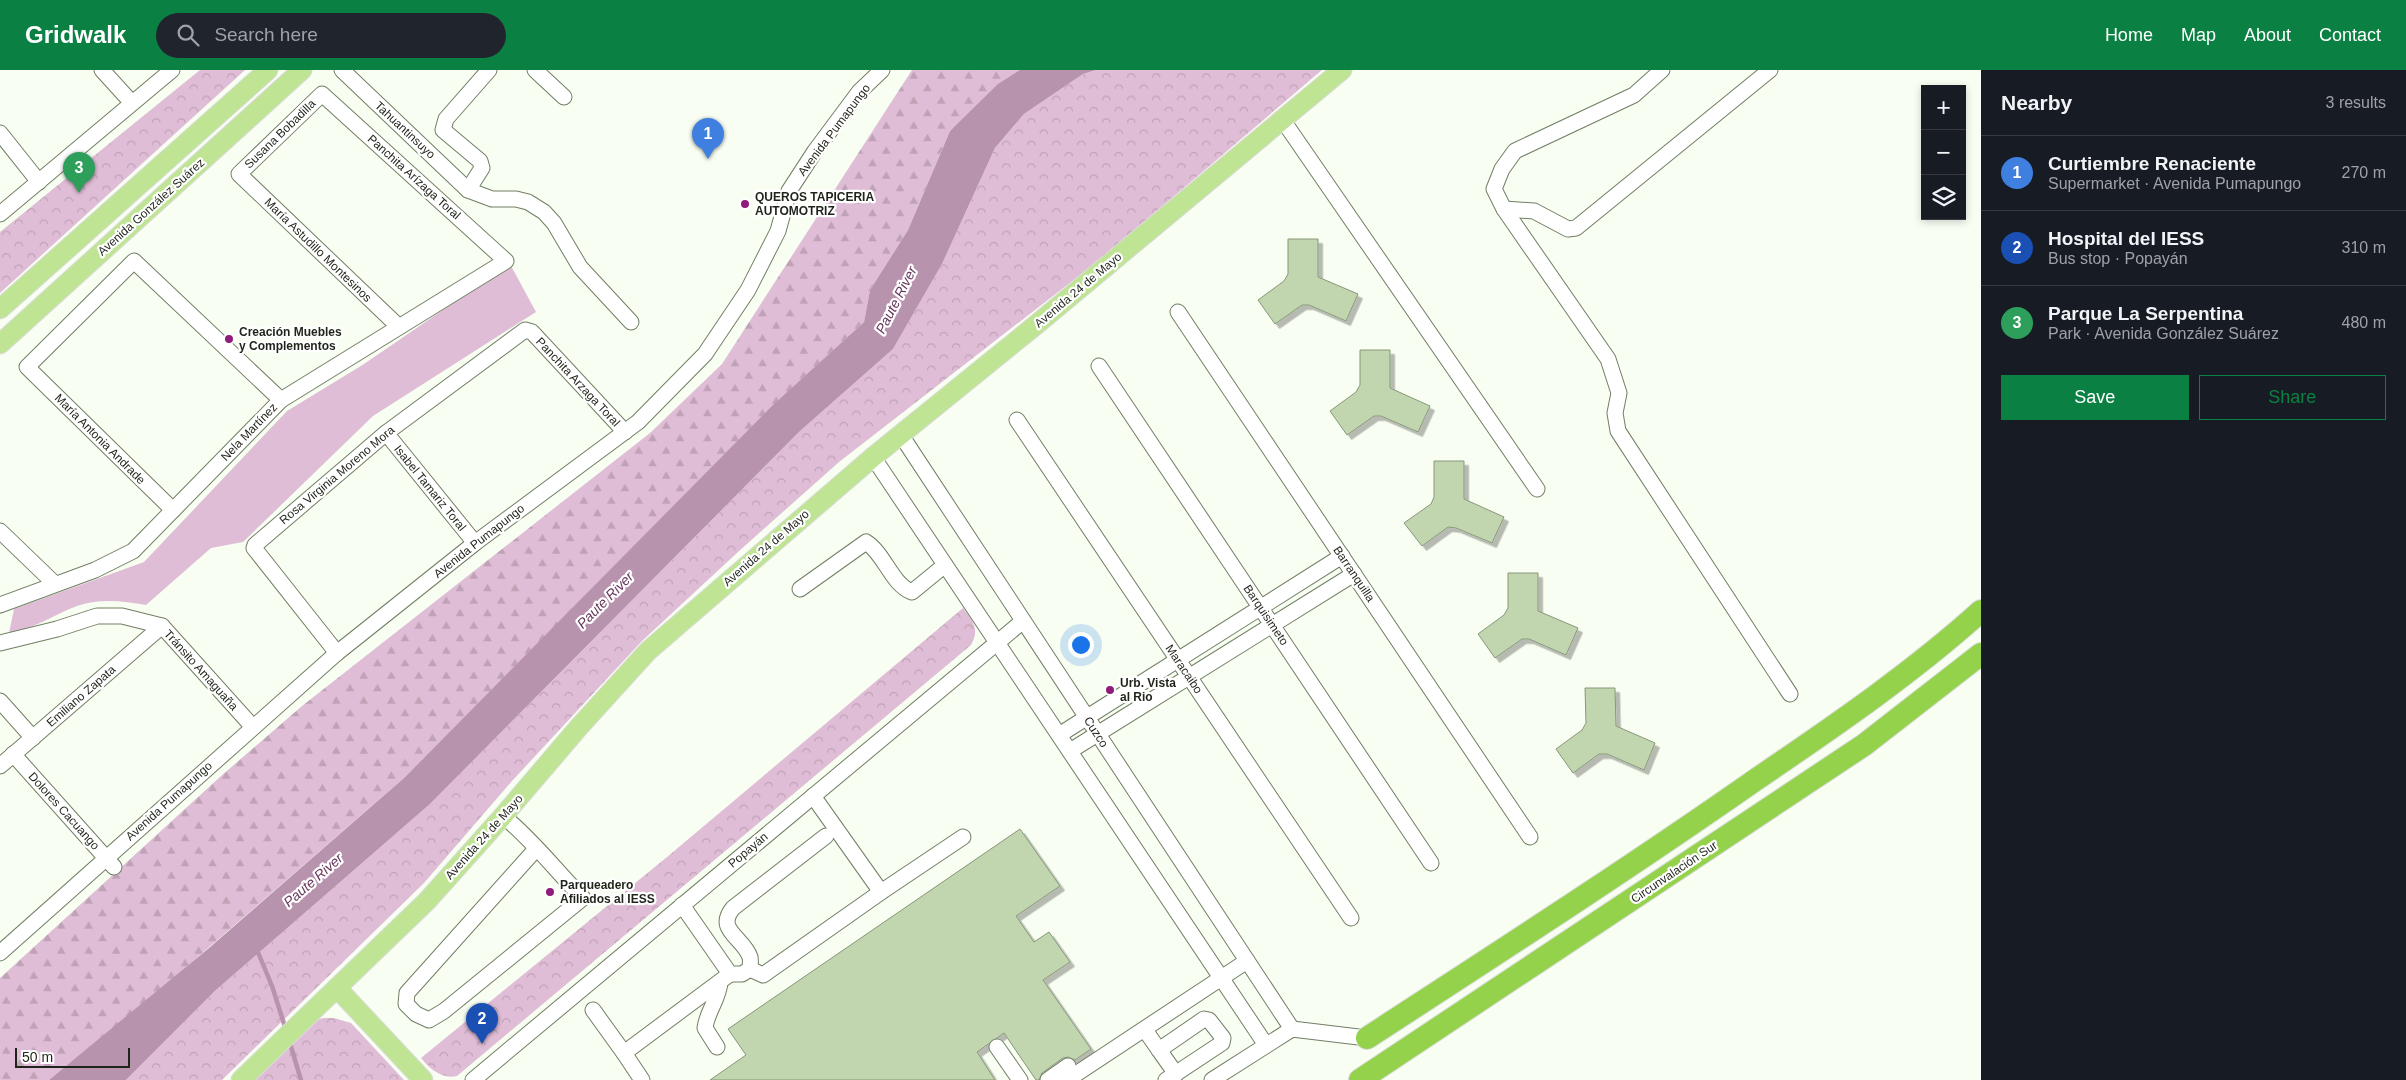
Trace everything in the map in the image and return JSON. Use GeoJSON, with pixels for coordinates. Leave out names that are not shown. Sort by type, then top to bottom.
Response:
{"type":"FeatureCollection","features":[{"type":"Feature","properties":{"kind":"highway"},"geometry":{"type":"LineString","coordinates":[[1368,1038],[1613,878],[1805,747],[1905,674],[1981,611]]}},
{"type":"Feature","properties":{"kind":"highway","name":"Circunvalación Sur"},"geometry":{"type":"LineString","coordinates":[[1360,1080],[1857,749],[1981,654]]}},
{"type":"Feature","properties":{"kind":"main road","name":"Avenida González Suárez"},"geometry":{"type":"LineString","coordinates":[[0,309],[268,70]]}},
{"type":"Feature","properties":{"kind":"main road","name":"Avenida González Suárez"},"geometry":{"type":"LineString","coordinates":[[0,344],[302,70]]}},
{"type":"Feature","properties":{"kind":"main road","name":"Avenida 24 de Mayo"},"geometry":{"type":"LineString","coordinates":[[241,1080],[427,901],[503,816],[578,727],[648,651],[873,457],[1342,70]]}},
{"type":"Feature","properties":{"kind":"main road"},"geometry":{"type":"LineString","coordinates":[[338,988],[423,1080]]}},
{"type":"Feature","properties":{"kind":"street"},"geometry":{"type":"LineString","coordinates":[[102,70],[132,103]]}},
{"type":"Feature","properties":{"kind":"street"},"geometry":{"type":"LineString","coordinates":[[0,214],[172,70]]}},
{"type":"Feature","properties":{"kind":"street","name":"Tahuantinsuyo"},"geometry":{"type":"LineString","coordinates":[[342,70],[468,190]]}},
{"type":"Feature","properties":{"kind":"street"},"geometry":{"type":"LineString","coordinates":[[489,70],[446,119],[443,130],[480,162],[482,168],[468,190],[492,199],[516,199],[528,202],[544,212],[554,223],[580,267],[630,322]]}},
{"type":"Feature","properties":{"kind":"street"},"geometry":{"type":"LineString","coordinates":[[535,70],[564,97]]}},
{"type":"Feature","properties":{"kind":"street","name":"Avenida Pumapungo"},"geometry":{"type":"LineString","coordinates":[[0,953],[110,862],[252,726],[337,653],[475,543],[625,432],[705,354],[753,281],[778,231],[789,191],[815,151],[859,92],[882,70]]}},
{"type":"Feature","properties":{"kind":"street"},"geometry":{"type":"LineString","coordinates":[[1662,70],[1634,95],[1516,151],[1502,169],[1494,189],[1504,209],[1608,359],[1619,393],[1615,413],[1618,431],[1790,694]]}},
{"type":"Feature","properties":{"kind":"street"},"geometry":{"type":"LineString","coordinates":[[1504,209],[1534,211],[1568,229],[1576,228],[1770,70]]}},
{"type":"Feature","properties":{"kind":"street","name":"Susana Bobadilla"},"geometry":{"type":"LineString","coordinates":[[239,174],[322,94]]}},
{"type":"Feature","properties":{"kind":"street","name":"Panchita Arízaga Toral"},"geometry":{"type":"LineString","coordinates":[[322,94],[506,261]]}},
{"type":"Feature","properties":{"kind":"street"},"geometry":{"type":"LineString","coordinates":[[1282,119],[1537,489]]}},
{"type":"Feature","properties":{"kind":"street"},"geometry":{"type":"LineString","coordinates":[[0,133],[39,182]]}},
{"type":"Feature","properties":{"kind":"street","name":"María Astudillo Montesinos"},"geometry":{"type":"LineString","coordinates":[[239,174],[398,326]]}},
{"type":"Feature","properties":{"kind":"street","name":"María Antonia Andrade"},"geometry":{"type":"LineString","coordinates":[[173,510],[27,367],[134,261],[281,400]]}},
{"type":"Feature","properties":{"kind":"street","name":"Nela Martínez"},"geometry":{"type":"LineString","coordinates":[[0,605],[95,570],[133,551],[281,400],[506,261]]}},
{"type":"Feature","properties":{"kind":"street","name":"Barranquilla"},"geometry":{"type":"LineString","coordinates":[[1178,312],[1530,837]]}},
{"type":"Feature","properties":{"kind":"street","name":"Rosa Virginia Moreno Mora"},"geometry":{"type":"LineString","coordinates":[[337,653],[254,548],[255,545],[386,433],[516,335],[525,330],[532,332]]}},
{"type":"Feature","properties":{"kind":"street","name":"Panchita Arzaga Toral"},"geometry":{"type":"LineString","coordinates":[[532,332],[625,432]]}},
{"type":"Feature","properties":{"kind":"street","name":"Barquisimeto"},"geometry":{"type":"LineString","coordinates":[[1099,366],[1431,863]]}},
{"type":"Feature","properties":{"kind":"street","name":"Maracaibo"},"geometry":{"type":"LineString","coordinates":[[1018,420],[1351,918]]}},
{"type":"Feature","properties":{"kind":"street","name":"Isabel Tamariz Toral"},"geometry":{"type":"LineString","coordinates":[[386,433],[475,543]]}},
{"type":"Feature","properties":{"kind":"street","name":"Cuzco"},"geometry":{"type":"LineString","coordinates":[[901,435],[1292,1029]]}},
{"type":"Feature","properties":{"kind":"street"},"geometry":{"type":"LineString","coordinates":[[873,457],[1266,1045]]}},
{"type":"Feature","properties":{"kind":"street"},"geometry":{"type":"LineString","coordinates":[[0,531],[55,584]]}},
{"type":"Feature","properties":{"kind":"street"},"geometry":{"type":"LineString","coordinates":[[800,588],[866,542],[874,547],[903,588],[912,592],[945,565]]}},
{"type":"Feature","properties":{"kind":"street"},"geometry":{"type":"LineString","coordinates":[[1059,736],[1342,556]]}},
{"type":"Feature","properties":{"kind":"street"},"geometry":{"type":"LineString","coordinates":[[1070,751],[1354,574]]}},
{"type":"Feature","properties":{"kind":"street","name":"Tránsito Amaguaña"},"geometry":{"type":"LineString","coordinates":[[0,643],[57,629],[97,616],[122,616],[162,626],[252,726]]}},
{"type":"Feature","properties":{"kind":"street","name":"Popayán"},"geometry":{"type":"LineString","coordinates":[[473,1080],[1023,621]]}},
{"type":"Feature","properties":{"kind":"street","name":"Emiliano Zapata"},"geometry":{"type":"LineString","coordinates":[[0,766],[162,626]]}},
{"type":"Feature","properties":{"kind":"street"},"geometry":{"type":"LineString","coordinates":[[0,701],[32,738]]}},
{"type":"Feature","properties":{"kind":"street","name":"Dolores Cacuango"},"geometry":{"type":"LineString","coordinates":[[13,754],[110,862]]}},
{"type":"Feature","properties":{"kind":"street"},"geometry":{"type":"LineString","coordinates":[[813,796],[881,892]]}},
{"type":"Feature","properties":{"kind":"street"},"geometry":{"type":"LineString","coordinates":[[503,816],[524,833],[536,849],[583,898],[444,1011],[429,1020],[416,1014],[406,1004],[407,992],[536,849]]}},
{"type":"Feature","properties":{"kind":"street"},"geometry":{"type":"LineString","coordinates":[[750,969],[750,957],[726,924],[726,916],[733,908],[826,836]]}},
{"type":"Feature","properties":{"kind":"street"},"geometry":{"type":"LineString","coordinates":[[750,969],[763,975],[963,837]]}},
{"type":"Feature","properties":{"kind":"street"},"geometry":{"type":"LineString","coordinates":[[682,905],[725,978]]}},
{"type":"Feature","properties":{"kind":"street"},"geometry":{"type":"LineString","coordinates":[[1048,1080],[1068,1073],[1145,1030],[1247,961]]}},
{"type":"Feature","properties":{"kind":"street"},"geometry":{"type":"LineString","coordinates":[[624,1053],[725,978],[742,974],[750,969]]}},
{"type":"Feature","properties":{"kind":"street"},"geometry":{"type":"LineString","coordinates":[[716,1047],[704,1028],[711,1006],[725,978]]}},
{"type":"Feature","properties":{"kind":"street"},"geometry":{"type":"LineString","coordinates":[[593,1010],[642,1080]]}},
{"type":"Feature","properties":{"kind":"street"},"geometry":{"type":"LineString","coordinates":[[1145,1030],[1159,1050],[1171,1077],[1222,1043],[1223,1038],[1209,1020],[1204,1019],[1159,1050]]}},
{"type":"Feature","properties":{"kind":"street"},"geometry":{"type":"LineString","coordinates":[[1212,1080],[1292,1029],[1368,1038]]}},
{"type":"Feature","properties":{"kind":"street"},"geometry":{"type":"LineString","coordinates":[[997,1048],[1020,1080]]}},
{"type":"Feature","properties":{"kind":"green space"},"geometry":{"type":"Polygon","coordinates":[[[200,70],[245,70],[0,293],[0,232],[200,70]]]}},
{"type":"Feature","properties":{"kind":"green space"},"geometry":{"type":"Polygon","coordinates":[[[912,70],[1021,70],[950,131],[908,230],[870,290],[864,322],[778,401],[404,778],[154,995],[49,1080],[0,1080],[0,978],[221,776],[302,706],[650,433],[722,364],[912,70]]]}},
{"type":"Feature","properties":{"kind":"green space"},"geometry":{"type":"Polygon","coordinates":[[[1096,70],[1322,70],[1098,261],[839,462],[738,552],[642,641],[512,781],[424,883],[222,1080],[126,1080],[216,990],[430,804],[799,432],[893,349],[942,264],[995,148],[1024,114],[1083,74],[1096,70]]]}},
{"type":"Feature","properties":{"kind":"green space"},"geometry":{"type":"Polygon","coordinates":[[[510,264],[536,312],[373,416],[243,542],[211,548],[146,605],[111,601],[85,603],[27,628],[9,633],[14,609],[144,562],[287,411],[364,364],[510,264]]]}},
{"type":"Feature","properties":{"kind":"green space"},"geometry":{"type":"Polygon","coordinates":[[[963,608],[974,625],[975,634],[971,645],[457,1076],[441,1075],[428,1066],[421,1058],[667,857],[963,608]]]}},
{"type":"Feature","properties":{"kind":"green space"},"geometry":{"type":"Polygon","coordinates":[[[323,1018],[334,1018],[351,1023],[404,1080],[245,1080],[314,1021],[323,1018]]]}},
{"type":"Feature","properties":{"kind":"water","name":"Paute River"},"geometry":{"type":"Polygon","coordinates":[[[1020,70],[1096,70],[1083,74],[1024,114],[995,148],[942,264],[893,349],[799,432],[430,804],[216,990],[126,1080],[49,1080],[209,948],[404,778],[773,405],[864,322],[870,290],[908,230],[950,131],[998,84],[1020,70]]]}},
{"type":"Feature","properties":{"kind":"building"},"geometry":{"type":"Polygon","coordinates":[[[1288,239],[1318,239],[1318,277],[1358,294],[1346,321],[1309,305],[1302,305],[1275,324],[1258,300],[1284,281],[1288,274],[1288,239]]]}},
{"type":"Feature","properties":{"kind":"building"},"geometry":{"type":"Polygon","coordinates":[[[1360,350],[1390,350],[1390,388],[1430,406],[1418,432],[1381,416],[1374,416],[1347,435],[1330,411],[1356,392],[1360,385],[1360,350]]]}},
{"type":"Feature","properties":{"kind":"building"},"geometry":{"type":"Polygon","coordinates":[[[1434,461],[1464,461],[1464,499],[1504,517],[1492,543],[1456,528],[1448,527],[1422,546],[1404,523],[1431,504],[1434,497],[1434,461]]]}},
{"type":"Feature","properties":{"kind":"building"},"geometry":{"type":"Polygon","coordinates":[[[1508,573],[1538,573],[1538,611],[1578,628],[1566,655],[1529,639],[1522,639],[1495,658],[1478,634],[1504,615],[1508,608],[1508,573]]]}},
{"type":"Feature","properties":{"kind":"building"},"geometry":{"type":"Polygon","coordinates":[[[1585,688],[1615,688],[1616,726],[1655,743],[1644,770],[1607,754],[1599,754],[1573,773],[1556,749],[1582,730],[1586,723],[1585,688]]]}},
{"type":"Feature","properties":{"kind":"building"},"geometry":{"type":"Polygon","coordinates":[[[1020,829],[1060,886],[1016,916],[1034,942],[1049,932],[1070,962],[1043,980],[1091,1049],[1075,1060],[1068,1057],[1063,1058],[1042,1073],[1039,1080],[1036,1080],[1004,1033],[977,1052],[995,1080],[710,1080],[746,1055],[728,1029],[1020,829]]]}},
{"type":"Feature","properties":{"kind":"waterway"},"geometry":{"type":"LineString","coordinates":[[257,950],[272,986],[286,1030]]}},
{"type":"Feature","properties":{"kind":"waterway"},"geometry":{"type":"LineString","coordinates":[[289,1040],[301,1080]]}},
{"type":"Feature","properties":{"kind":"place","name":"Curtiembre Renaciente"},"geometry":{"type":"Point","coordinates":[708,159]}},
{"type":"Feature","properties":{"kind":"place","name":"Parque La Serpentina"},"geometry":{"type":"Point","coordinates":[79,193]}},
{"type":"Feature","properties":{"kind":"place","name":"QUEROS TAPICERIA AUTOMOTRIZ"},"geometry":{"type":"Point","coordinates":[745,204]}},
{"type":"Feature","properties":{"kind":"place","name":"Creación Muebles y Complementos"},"geometry":{"type":"Point","coordinates":[229,339]}},
{"type":"Feature","properties":{"kind":"place","name":"Urb. Vista al Rio"},"geometry":{"type":"Point","coordinates":[1110,690]}},
{"type":"Feature","properties":{"kind":"place","name":"Parqueadero Afiliados al IESS"},"geometry":{"type":"Point","coordinates":[550,892]}},
{"type":"Feature","properties":{"kind":"place","name":"Hospital del IESS"},"geometry":{"type":"Point","coordinates":[482,1044]}}]}
